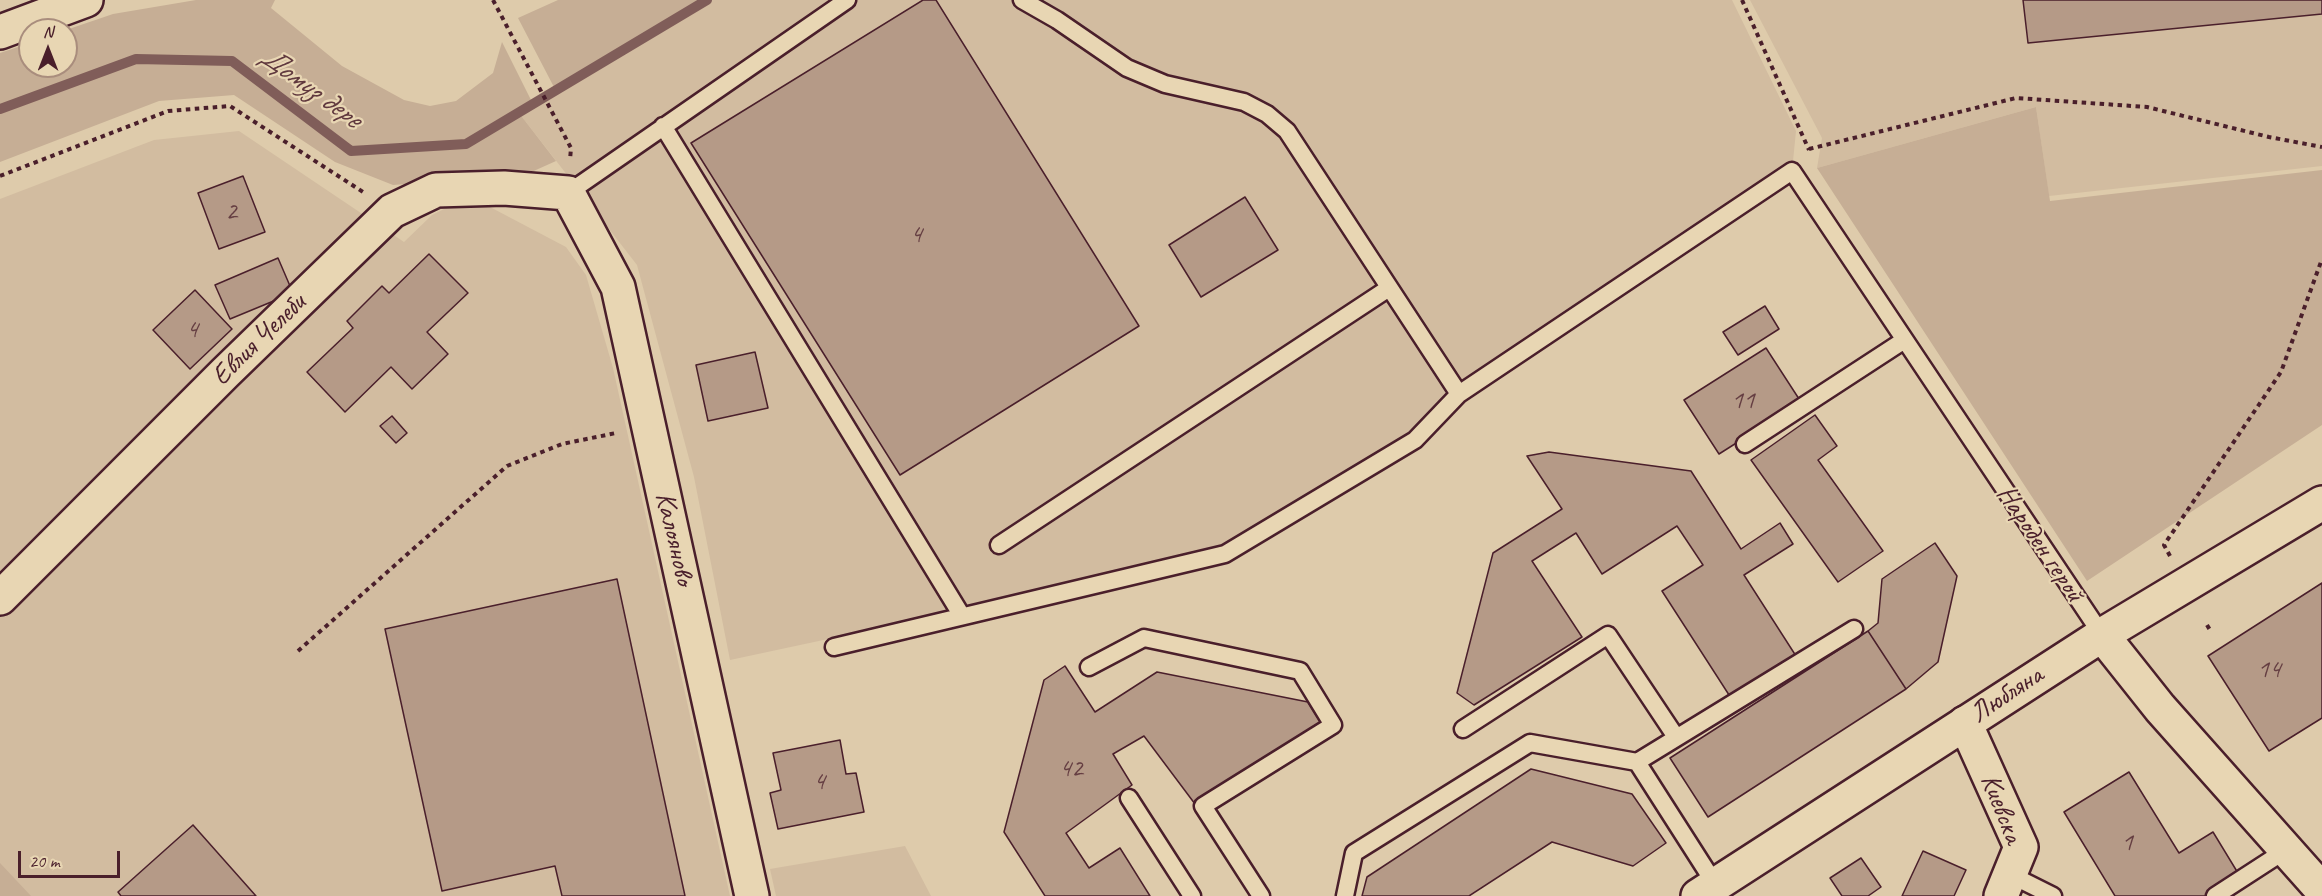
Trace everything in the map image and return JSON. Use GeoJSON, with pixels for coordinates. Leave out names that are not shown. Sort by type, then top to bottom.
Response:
{"type":"FeatureCollection","features":[{"type":"Feature","properties":{"kind":"street"},"geometry":{"type":"LineString","coordinates":[[0,32],[86,0]]}},
{"type":"Feature","properties":{"kind":"street","name":"Евлия Челеби"},"geometry":{"type":"LineString","coordinates":[[0,598],[225,373],[392,211],[436,190],[504,188],[568,193]]}},
{"type":"Feature","properties":{"kind":"street","name":"Калояново"},"geometry":{"type":"LineString","coordinates":[[568,193],[618,287],[752,896]]}},
{"type":"Feature","properties":{"kind":"street","name":"Любляна"},"geometry":{"type":"LineString","coordinates":[[1706,890],[2102,634],[2322,503]]}},
{"type":"Feature","properties":{"kind":"street","name":"Народен герой"},"geometry":{"type":"LineString","coordinates":[[2102,634],[2160,708],[2322,890]]}},
{"type":"Feature","properties":{"kind":"street","name":"Киевска"},"geometry":{"type":"LineString","coordinates":[[1965,723],[2021,847],[2006,885]]}},
{"type":"Feature","properties":{"kind":"lane"},"geometry":{"type":"LineString","coordinates":[[568,193],[847,0]]}},
{"type":"Feature","properties":{"kind":"lane"},"geometry":{"type":"LineString","coordinates":[[1022,0],[1146,78],[1244,102],[1267,114],[1287,131],[1459,394]]}},
{"type":"Feature","properties":{"kind":"lane"},"geometry":{"type":"LineString","coordinates":[[663,126],[962,616]]}},
{"type":"Feature","properties":{"kind":"lane"},"geometry":{"type":"LineString","coordinates":[[834,647],[1225,554],[1415,440],[1459,394],[1792,171]]}},
{"type":"Feature","properties":{"kind":"lane","name":"Народен герой"},"geometry":{"type":"LineString","coordinates":[[1792,171],[2102,634]]}},
{"type":"Feature","properties":{"kind":"lane"},"geometry":{"type":"LineString","coordinates":[[999,545],[1389,288]]}},
{"type":"Feature","properties":{"kind":"lane"},"geometry":{"type":"LineString","coordinates":[[1745,444],[1903,340]]}},
{"type":"Feature","properties":{"kind":"lane"},"geometry":{"type":"LineString","coordinates":[[1345,896],[1354,854],[1530,743],[1636,762],[1854,629]]}},
{"type":"Feature","properties":{"kind":"lane"},"geometry":{"type":"LineString","coordinates":[[1463,729],[1608,635],[1677,737]]}},
{"type":"Feature","properties":{"kind":"lane"},"geometry":{"type":"LineString","coordinates":[[1089,667],[1144,638],[1300,671],[1333,725],[1203,806],[1261,896]]}},
{"type":"Feature","properties":{"kind":"lane"},"geometry":{"type":"LineString","coordinates":[[1636,762],[1706,890]]}},
{"type":"Feature","properties":{"kind":"lane"},"geometry":{"type":"LineString","coordinates":[[1129,798],[1192,896]]}},
{"type":"Feature","properties":{"kind":"lane"},"geometry":{"type":"LineString","coordinates":[[2215,896],[2286,850]]}},
{"type":"Feature","properties":{"kind":"lane"},"geometry":{"type":"LineString","coordinates":[[2006,885],[2053,896]]}},
{"type":"Feature","properties":{"kind":"path"},"geometry":{"type":"LineString","coordinates":[[494,0],[571,148],[568,193]]}},
{"type":"Feature","properties":{"kind":"path"},"geometry":{"type":"LineString","coordinates":[[1742,0],[1809,149]]}},
{"type":"Feature","properties":{"kind":"path"},"geometry":{"type":"LineString","coordinates":[[1792,171],[1809,149],[2016,98],[2147,107],[2269,137],[2322,147]]}},
{"type":"Feature","properties":{"kind":"path"},"geometry":{"type":"LineString","coordinates":[[0,176],[168,111],[230,106],[392,211]]}},
{"type":"Feature","properties":{"kind":"path"},"geometry":{"type":"LineString","coordinates":[[2164,545],[2281,372],[2322,259]]}},
{"type":"Feature","properties":{"kind":"path"},"geometry":{"type":"LineString","coordinates":[[298,651],[507,466],[562,444],[648,424]]}},
{"type":"Feature","properties":{"kind":"path"},"geometry":{"type":"LineString","coordinates":[[2207,625],[2210,630]]}},
{"type":"Feature","properties":{"kind":"shaded area"},"geometry":{"type":"Polygon","coordinates":[[[196,0],[275,0],[271,8],[342,66],[404,100],[430,106],[456,101],[493,73],[502,42],[533,104],[519,113],[556,161],[527,174],[393,185],[335,162],[234,95],[159,101],[0,162],[0,53],[18,47],[18,78],[78,78],[78,26],[113,14],[196,0]]]}},
{"type":"Feature","properties":{"kind":"shaded area"},"geometry":{"type":"Polygon","coordinates":[[[558,0],[708,0],[556,91],[518,18],[558,0]]]}},
{"type":"Feature","properties":{"kind":"shaded area"},"geometry":{"type":"Polygon","coordinates":[[[707,0],[1732,0],[1796,131],[1792,171],[1459,394],[1415,440],[1225,554],[730,660],[694,477],[637,265],[519,113],[707,0]]]}},
{"type":"Feature","properties":{"kind":"shaded area"},"geometry":{"type":"Polygon","coordinates":[[[1750,0],[2322,0],[2322,166],[2049,196],[2036,107],[1817,168],[1822,138],[1750,0]]]}},
{"type":"Feature","properties":{"kind":"shaded area"},"geometry":{"type":"Polygon","coordinates":[[[2036,107],[2050,201],[2322,170],[2322,425],[2087,581],[1817,168],[2036,107]]]}},
{"type":"Feature","properties":{"kind":"shaded area"},"geometry":{"type":"Polygon","coordinates":[[[239,131],[404,242],[432,215],[450,206],[472,203],[490,207],[566,247],[586,275],[613,368],[730,896],[0,896],[0,199],[154,140],[239,131]]]}},
{"type":"Feature","properties":{"kind":"shaded area"},"geometry":{"type":"Polygon","coordinates":[[[905,846],[931,896],[776,896],[770,869],[905,846]]]}},
{"type":"Feature","properties":{"kind":"shaded area"},"geometry":{"type":"Polygon","coordinates":[[[0,863],[31,896],[0,896],[0,863]]]}},
{"type":"Feature","properties":{"kind":"building"},"geometry":{"type":"Polygon","coordinates":[[[923,0],[936,0],[1139,326],[900,475],[691,143],[923,0]]]}},
{"type":"Feature","properties":{"kind":"building"},"geometry":{"type":"Polygon","coordinates":[[[2023,0],[2322,0],[2322,14],[2028,43],[2023,0]]]}},
{"type":"Feature","properties":{"kind":"building"},"geometry":{"type":"Polygon","coordinates":[[[243,176],[265,232],[219,249],[198,193],[243,176]]]}},
{"type":"Feature","properties":{"kind":"building"},"geometry":{"type":"Polygon","coordinates":[[[1245,197],[1278,250],[1201,297],[1169,245],[1245,197]]]}},
{"type":"Feature","properties":{"kind":"building"},"geometry":{"type":"Polygon","coordinates":[[[429,254],[468,293],[427,332],[448,354],[412,389],[391,367],[345,412],[307,372],[353,328],[347,321],[382,286],[389,293],[429,254]]]}},
{"type":"Feature","properties":{"kind":"building"},"geometry":{"type":"Polygon","coordinates":[[[278,258],[293,293],[230,319],[215,285],[278,258]]]}},
{"type":"Feature","properties":{"kind":"building"},"geometry":{"type":"Polygon","coordinates":[[[195,290],[232,329],[190,369],[153,330],[195,290]]]}},
{"type":"Feature","properties":{"kind":"building"},"geometry":{"type":"Polygon","coordinates":[[[1765,306],[1779,329],[1738,355],[1723,332],[1765,306]]]}},
{"type":"Feature","properties":{"kind":"building"},"geometry":{"type":"Polygon","coordinates":[[[1766,348],[1801,402],[1719,454],[1684,400],[1766,348]]]}},
{"type":"Feature","properties":{"kind":"building"},"geometry":{"type":"Polygon","coordinates":[[[755,352],[768,408],[708,421],[696,365],[755,352]]]}},
{"type":"Feature","properties":{"kind":"building"},"geometry":{"type":"Polygon","coordinates":[[[1815,415],[1837,446],[1818,460],[1883,551],[1838,582],[1751,460],[1815,415]]]}},
{"type":"Feature","properties":{"kind":"building"},"geometry":{"type":"Polygon","coordinates":[[[392,416],[407,433],[396,443],[380,426],[392,416]]]}},
{"type":"Feature","properties":{"kind":"building"},"geometry":{"type":"Polygon","coordinates":[[[1549,452],[1691,471],[1741,549],[1780,523],[1793,544],[1744,575],[1796,656],[1731,698],[1662,591],[1703,565],[1677,526],[1602,574],[1576,533],[1532,561],[1582,637],[1474,705],[1457,693],[1493,553],[1562,509],[1527,456],[1549,452]]]}},
{"type":"Feature","properties":{"kind":"building"},"geometry":{"type":"Polygon","coordinates":[[[1935,543],[1957,576],[1938,662],[1906,689],[1868,631],[1878,623],[1882,579],[1935,543]]]}},
{"type":"Feature","properties":{"kind":"building"},"geometry":{"type":"Polygon","coordinates":[[[617,579],[685,896],[562,896],[555,866],[442,891],[385,629],[617,579]]]}},
{"type":"Feature","properties":{"kind":"building"},"geometry":{"type":"Polygon","coordinates":[[[2322,583],[2322,718],[2269,751],[2208,656],[2322,583]]]}},
{"type":"Feature","properties":{"kind":"building"},"geometry":{"type":"Polygon","coordinates":[[[1868,631],[1906,689],[1708,817],[1670,758],[1868,631]]]}},
{"type":"Feature","properties":{"kind":"building"},"geometry":{"type":"Polygon","coordinates":[[[1065,666],[1095,712],[1157,672],[1308,702],[1321,723],[1195,804],[1144,736],[1113,754],[1132,785],[1066,833],[1089,868],[1120,848],[1150,896],[1045,896],[1004,832],[1044,680],[1065,666]]]}},
{"type":"Feature","properties":{"kind":"building"},"geometry":{"type":"Polygon","coordinates":[[[840,740],[846,774],[856,773],[864,812],[778,829],[770,793],[781,790],[773,753],[840,740]]]}},
{"type":"Feature","properties":{"kind":"building"},"geometry":{"type":"Polygon","coordinates":[[[1531,769],[1632,794],[1666,843],[1633,866],[1552,842],[1469,896],[1362,896],[1367,877],[1531,769]]]}},
{"type":"Feature","properties":{"kind":"building"},"geometry":{"type":"Polygon","coordinates":[[[2129,772],[2179,853],[2213,832],[2241,878],[2211,896],[2115,896],[2064,812],[2129,772]]]}},
{"type":"Feature","properties":{"kind":"building"},"geometry":{"type":"Polygon","coordinates":[[[193,825],[256,896],[121,896],[118,892],[193,825]]]}},
{"type":"Feature","properties":{"kind":"building"},"geometry":{"type":"Polygon","coordinates":[[[1923,851],[1966,870],[1954,896],[1902,896],[1923,851]]]}},
{"type":"Feature","properties":{"kind":"building"},"geometry":{"type":"Polygon","coordinates":[[[1861,858],[1881,887],[1868,896],[1842,896],[1830,878],[1861,858]]]}},
{"type":"Feature","properties":{"kind":"waterway","name":"Домуз дере"},"geometry":{"type":"LineString","coordinates":[[0,109],[136,59],[232,61],[351,151],[466,144],[707,0]]}}]}
